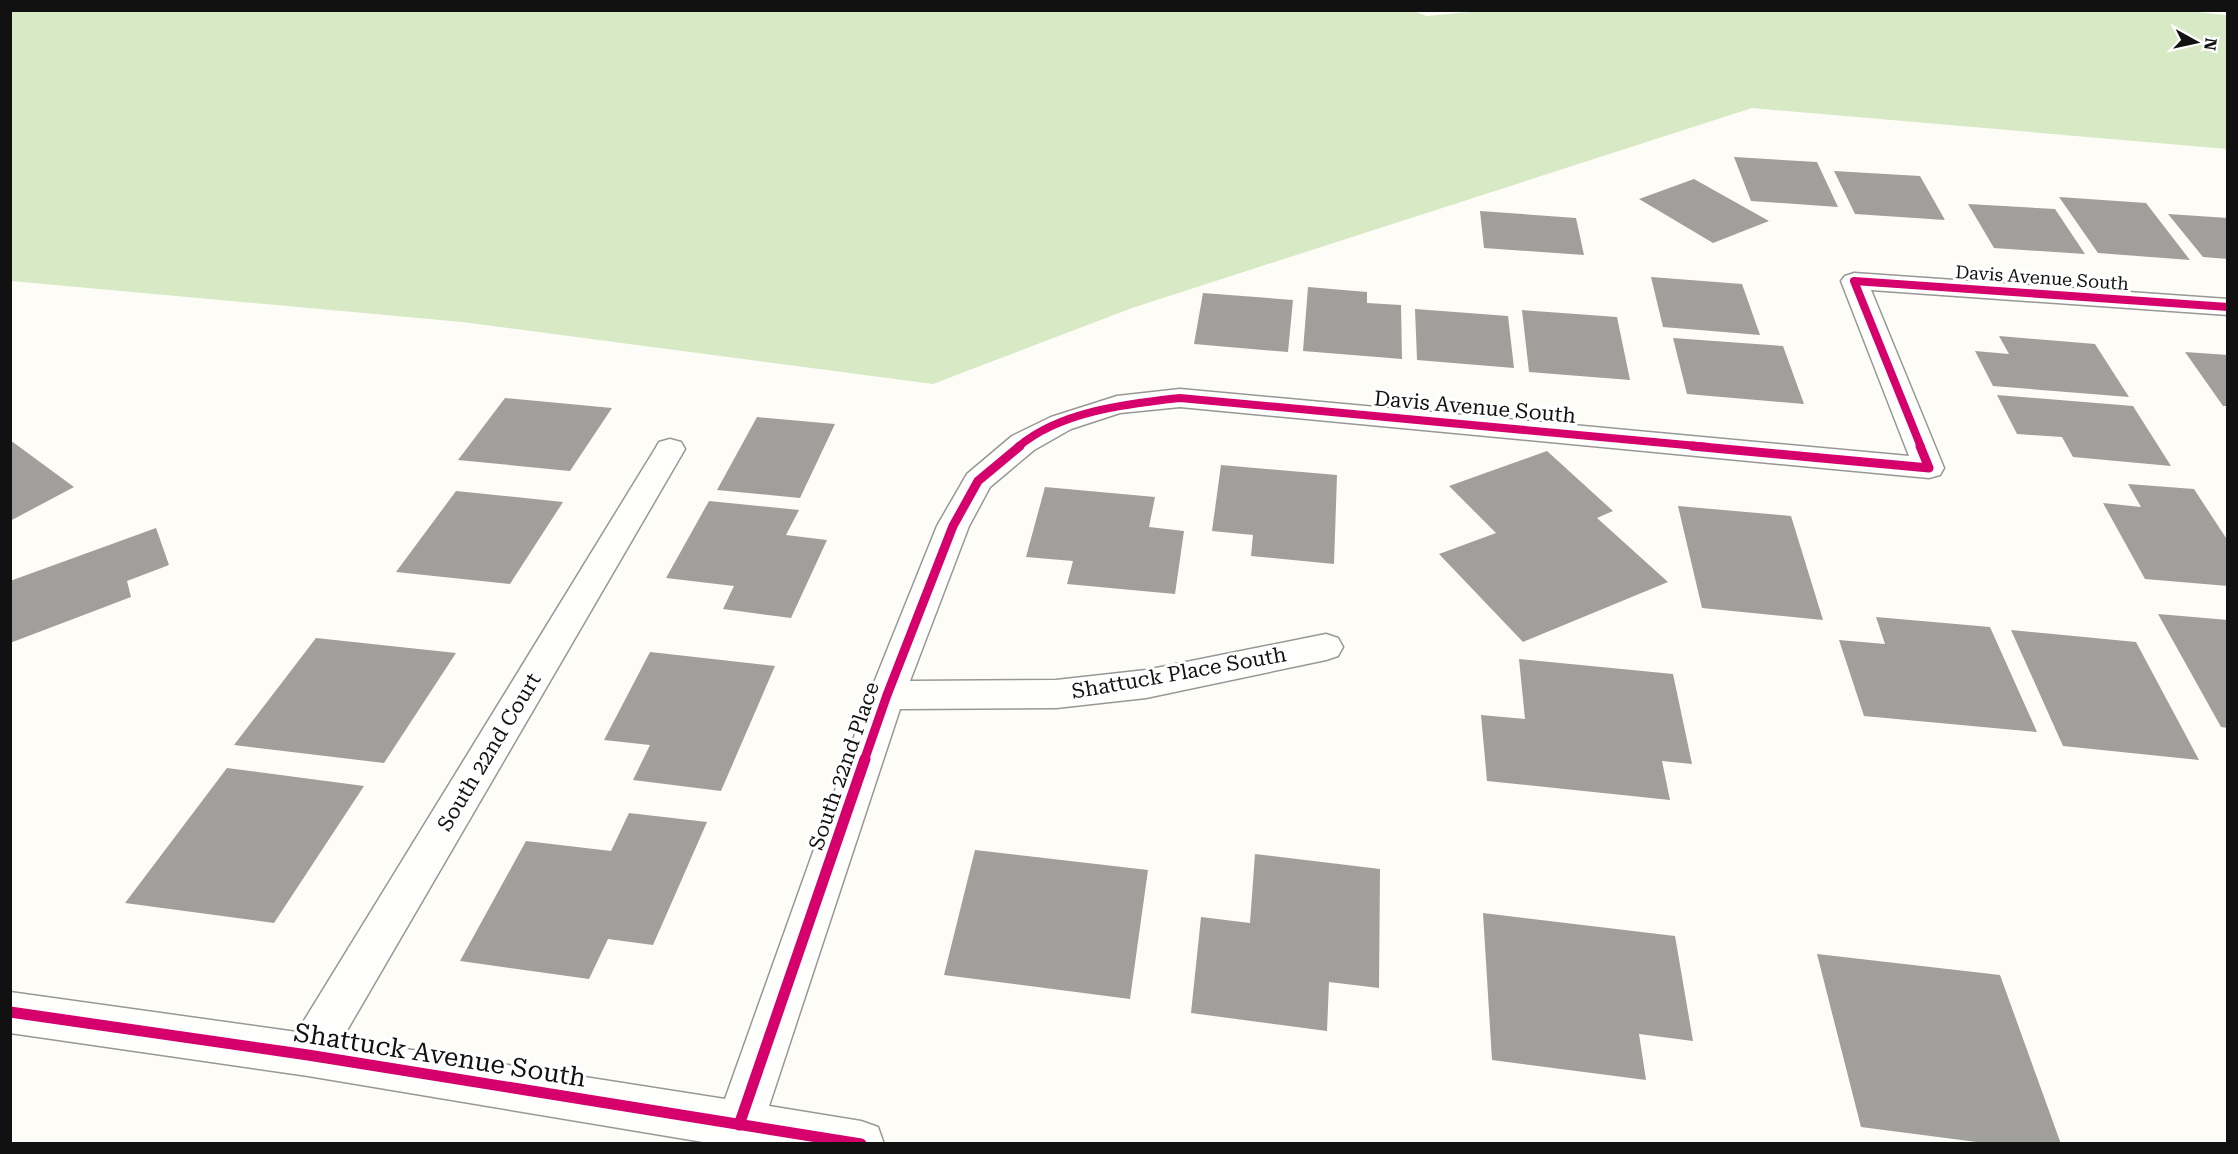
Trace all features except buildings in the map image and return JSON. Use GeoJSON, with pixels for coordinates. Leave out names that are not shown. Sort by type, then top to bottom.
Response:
{"type":"FeatureCollection","features":[{"type":"Feature","properties":{"kind":"street","name":"Davis Avenue South"},"geometry":{"type":"LineString","coordinates":[[1023,443],[1061,423],[1117,405],[1180,398],[1929,468],[1854,281],[2228,307]]}},
{"type":"Feature","properties":{"kind":"street","name":"South 22nd Place"},"geometry":{"type":"LineString","coordinates":[[739,1125],[887,695],[953,526],[978,481],[1023,443]]}},
{"type":"Feature","properties":{"kind":"street","name":"South 22nd Court"},"geometry":{"type":"LineString","coordinates":[[309,1055],[670,449]]}},
{"type":"Feature","properties":{"kind":"street","name":"Shattuck Place South"},"geometry":{"type":"LineString","coordinates":[[887,695],[1056,694],[1146,684],[1326,647]]}},
{"type":"Feature","properties":{"kind":"street","name":"Shattuck Avenue South"},"geometry":{"type":"LineString","coordinates":[[10,1012],[309,1055],[861,1143]]}},
{"type":"Feature","properties":{"kind":"green space"},"geometry":{"type":"Polygon","coordinates":[[[1410,10],[1427,16],[1491,10],[2175,10],[2227,15],[2227,149],[1752,108],[1132,308],[933,384],[462,322],[11,281],[11,11],[1410,10]]]}},
{"type":"Feature","properties":{"kind":"cycle path"},"geometry":{"type":"LineString","coordinates":[[739,1125],[887,695],[953,526],[978,481],[1023,443],[1061,423],[1117,405],[1180,398],[1929,468],[1854,281],[2228,307]]}},
{"type":"Feature","properties":{"kind":"cycle path"},"geometry":{"type":"LineString","coordinates":[[10,1012],[308,1055],[861,1144]]}}]}
